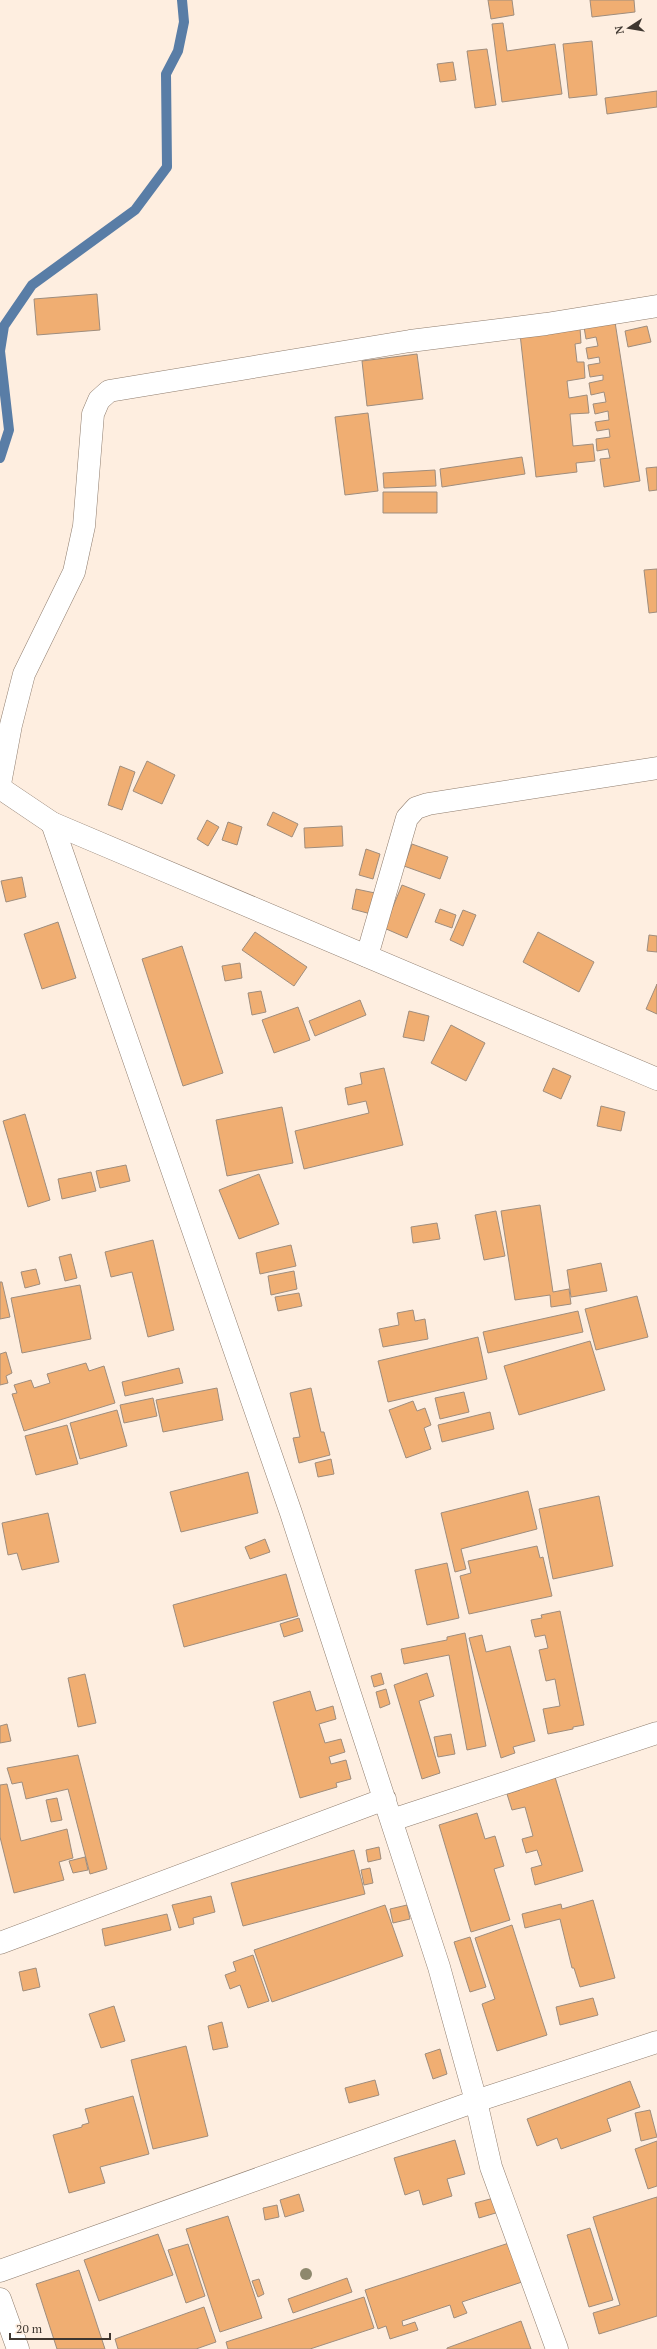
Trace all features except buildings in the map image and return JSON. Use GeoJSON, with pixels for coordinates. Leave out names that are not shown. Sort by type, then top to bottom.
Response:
{"type":"FeatureCollection","features":[{"type":"Feature","properties":{"kind":"street"},"geometry":{"type":"LineString","coordinates":[[0,784],[11,725],[24,674],[74,572],[84,526],[93,414],[99,400],[109,391],[410,341],[546,324],[657,306]]}},
{"type":"Feature","properties":{"kind":"street"},"geometry":{"type":"LineString","coordinates":[[367,956],[407,818],[416,808],[435,802],[657,768]]}},
{"type":"Feature","properties":{"kind":"street"},"geometry":{"type":"LineString","coordinates":[[0,788],[52,823],[657,1079]]}},
{"type":"Feature","properties":{"kind":"street"},"geometry":{"type":"LineString","coordinates":[[52,823],[291,1513],[439,1968],[476,2101],[491,2167],[557,2349]]}},
{"type":"Feature","properties":{"kind":"street"},"geometry":{"type":"LineString","coordinates":[[392,1820],[657,1733]]}},
{"type":"Feature","properties":{"kind":"street"},"geometry":{"type":"LineString","coordinates":[[0,1943],[385,1799]]}},
{"type":"Feature","properties":{"kind":"street"},"geometry":{"type":"LineString","coordinates":[[0,2271],[476,2101],[657,2042]]}},
{"type":"Feature","properties":{"kind":"street"},"geometry":{"type":"LineString","coordinates":[[0,2299],[18,2349]]}},
{"type":"Feature","properties":{"kind":"waterway"},"geometry":{"type":"LineString","coordinates":[[0,458],[9,430],[0,351],[4,326],[32,285],[135,210],[167,167],[166,74],[178,51],[184,22],[182,0]]}}]}
